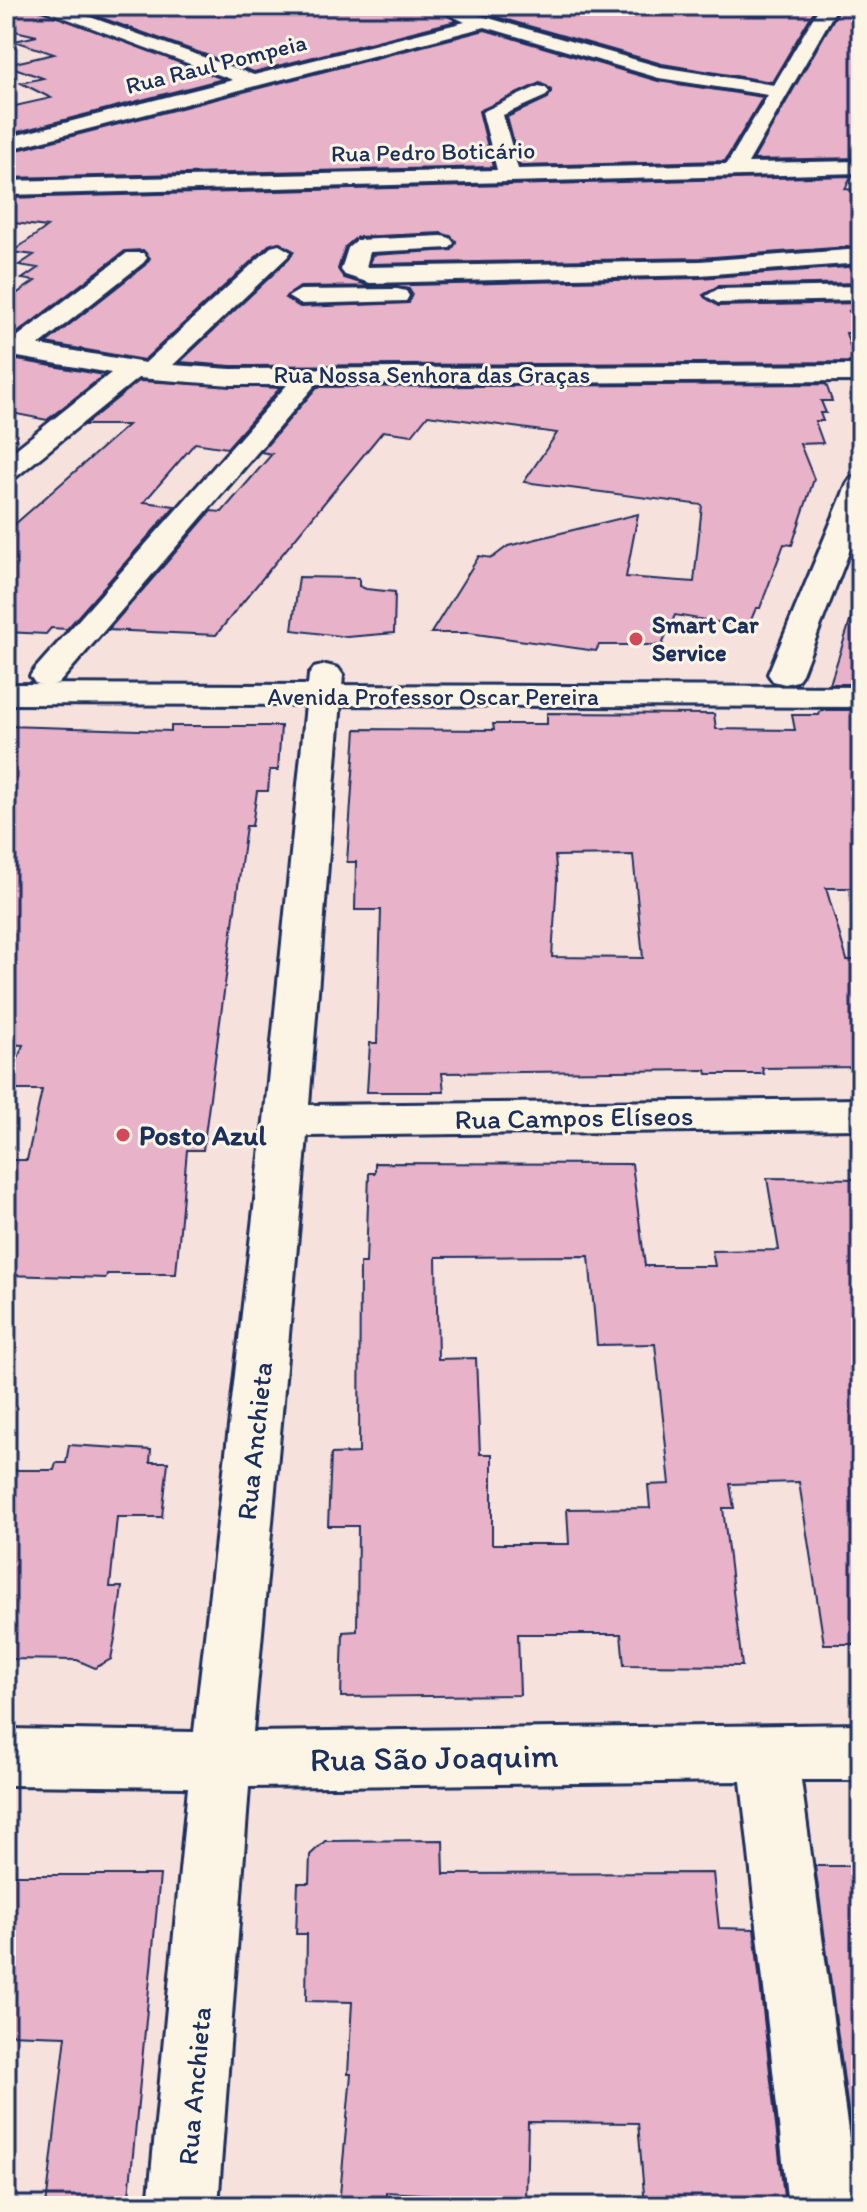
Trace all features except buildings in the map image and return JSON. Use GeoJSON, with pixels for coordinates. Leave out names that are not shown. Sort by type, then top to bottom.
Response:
{"type":"FeatureCollection","features":[{"type":"Feature","properties":{"kind":"street"},"geometry":{"type":"LineString","coordinates":[[42,6],[253,81]]}},
{"type":"Feature","properties":{"kind":"street"},"geometry":{"type":"LineString","coordinates":[[734,170],[829,6]]}},
{"type":"Feature","properties":{"kind":"street"},"geometry":{"type":"LineString","coordinates":[[445,10],[659,72],[777,91]]}},
{"type":"Feature","properties":{"kind":"street","name":"Rua Raul Pompeia"},"geometry":{"type":"LineString","coordinates":[[6,146],[485,22]]}},
{"type":"Feature","properties":{"kind":"street"},"geometry":{"type":"LineString","coordinates":[[509,176],[492,112],[539,92]]}},
{"type":"Feature","properties":{"kind":"street"},"geometry":{"type":"LineString","coordinates":[[6,146],[88,185]]}},
{"type":"Feature","properties":{"kind":"street","name":"Rua Pedro Boticário"},"geometry":{"type":"LineString","coordinates":[[6,188],[861,167]]}},
{"type":"Feature","properties":{"kind":"street"},"geometry":{"type":"LineString","coordinates":[[442,243],[365,245],[360,248],[353,270],[370,276],[565,272],[757,265],[861,256]]}},
{"type":"Feature","properties":{"kind":"street"},"geometry":{"type":"LineString","coordinates":[[6,471],[142,370],[279,252]]}},
{"type":"Feature","properties":{"kind":"street"},"geometry":{"type":"LineString","coordinates":[[16,355],[135,258]]}},
{"type":"Feature","properties":{"kind":"street"},"geometry":{"type":"LineString","coordinates":[[693,297],[861,293]]}},
{"type":"Feature","properties":{"kind":"street"},"geometry":{"type":"LineString","coordinates":[[300,297],[624,294]]}},
{"type":"Feature","properties":{"kind":"street","name":"Rua Nossa Senhora das Graças"},"geometry":{"type":"LineString","coordinates":[[16,355],[142,370],[309,376],[861,373]]}},
{"type":"Feature","properties":{"kind":"street"},"geometry":{"type":"LineString","coordinates":[[47,676],[309,376]]}},
{"type":"Feature","properties":{"kind":"street"},"geometry":{"type":"LineString","coordinates":[[785,674],[861,484]]}},
{"type":"Feature","properties":{"kind":"street","name":"Avenida Professor Oscar Pereira"},"geometry":{"type":"LineString","coordinates":[[6,694],[861,674]]}},
{"type":"Feature","properties":{"kind":"street","name":"Avenida Professor Oscar Pereira"},"geometry":{"type":"LineString","coordinates":[[6,676],[861,697]]}},
{"type":"Feature","properties":{"kind":"street","name":"Rua Anchieta"},"geometry":{"type":"LineString","coordinates":[[183,2206],[221,1760],[286,1121],[325,686]]}},
{"type":"Feature","properties":{"kind":"street","name":"Rua Campos Elíseos"},"geometry":{"type":"LineString","coordinates":[[286,1121],[861,1114]]}},
{"type":"Feature","properties":{"kind":"street","name":"Rua São Joaquim"},"geometry":{"type":"LineString","coordinates":[[6,1757],[221,1760],[861,1752]]}},
{"type":"Feature","properties":{"kind":"street"},"geometry":{"type":"LineString","coordinates":[[768,1754],[823,2206]]}},
{"type":"Feature","properties":{"kind":"place","name":"Smart Car Service"},"geometry":{"type":"Point","coordinates":[636,639]}},
{"type":"Feature","properties":{"kind":"place","name":"Posto Azul"},"geometry":{"type":"Point","coordinates":[123,1135]}}]}
